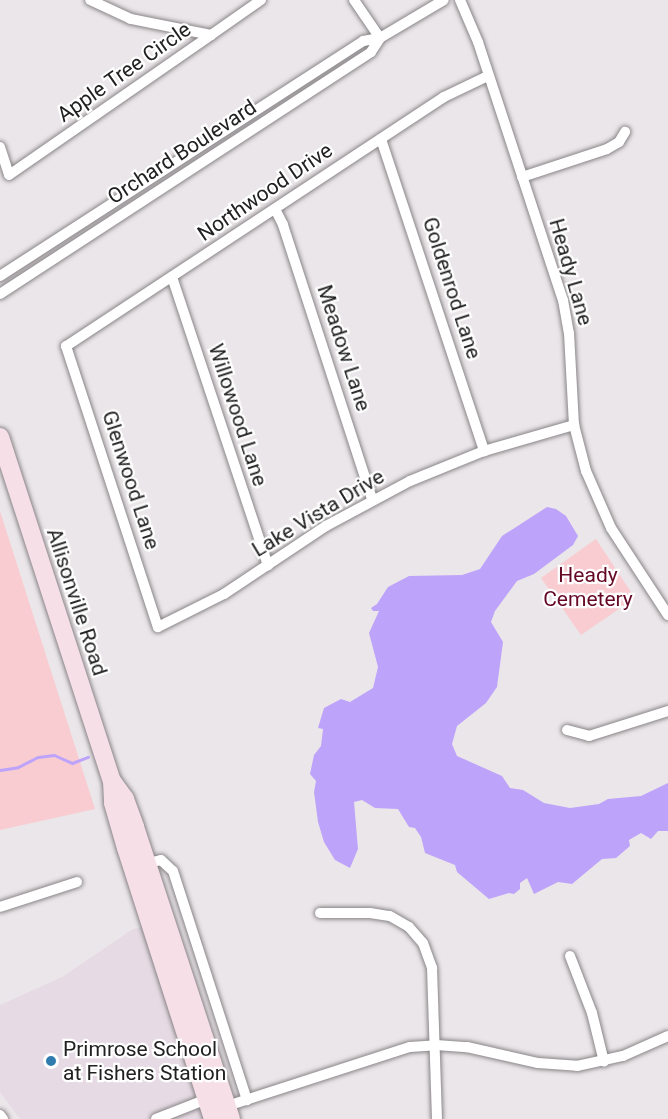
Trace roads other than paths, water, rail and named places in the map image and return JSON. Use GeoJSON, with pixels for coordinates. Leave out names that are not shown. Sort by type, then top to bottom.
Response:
{"type":"FeatureCollection","features":[{"type":"Feature","properties":{"kind":"main road","name":"Allisonville Road"},"geometry":{"type":"LineString","coordinates":[[0,437],[112,781],[113,804],[126,848],[218,1111]]}},
{"type":"Feature","properties":{"kind":"main road","name":"Allisonville Road"},"geometry":{"type":"LineString","coordinates":[[112,781],[125,799],[148,863],[218,1111]]}},
{"type":"Feature","properties":{"kind":"street","name":"Apple Tree Circle"},"geometry":{"type":"LineString","coordinates":[[90,0],[131,20],[211,35]]}},
{"type":"Feature","properties":{"kind":"street"},"geometry":{"type":"LineString","coordinates":[[211,35],[261,0]]}},
{"type":"Feature","properties":{"kind":"street"},"geometry":{"type":"LineString","coordinates":[[354,0],[380,38]]}},
{"type":"Feature","properties":{"kind":"street","name":"Orchard Boulevard"},"geometry":{"type":"LineString","coordinates":[[0,276],[363,41],[380,38],[444,0]]}},
{"type":"Feature","properties":{"kind":"street","name":"Heady Lane"},"geometry":{"type":"LineString","coordinates":[[460,0],[478,42],[568,323],[574,425],[586,471],[601,509],[668,615]]}},
{"type":"Feature","properties":{"kind":"street","name":"Apple Tree Circle"},"geometry":{"type":"LineString","coordinates":[[0,147],[9,175],[211,35]]}},
{"type":"Feature","properties":{"kind":"street","name":"Orchard Boulevard"},"geometry":{"type":"LineString","coordinates":[[0,294],[371,52],[380,38]]}},
{"type":"Feature","properties":{"kind":"street","name":"Northwood Drive"},"geometry":{"type":"LineString","coordinates":[[66,346],[458,89],[488,76]]}},
{"type":"Feature","properties":{"kind":"street"},"geometry":{"type":"LineString","coordinates":[[522,177],[606,149],[619,142],[625,132]]}},
{"type":"Feature","properties":{"kind":"street","name":"Goldenrod Lane"},"geometry":{"type":"LineString","coordinates":[[381,139],[484,451]]}},
{"type":"Feature","properties":{"kind":"street","name":"Meadow Lane"},"geometry":{"type":"LineString","coordinates":[[275,209],[283,225],[372,499]]}},
{"type":"Feature","properties":{"kind":"street","name":"Willowood Lane"},"geometry":{"type":"LineString","coordinates":[[172,277],[268,565]]}},
{"type":"Feature","properties":{"kind":"street","name":"Glenwood Lane"},"geometry":{"type":"LineString","coordinates":[[66,346],[158,627]]}},
{"type":"Feature","properties":{"kind":"street","name":"Lake Vista Drive"},"geometry":{"type":"LineString","coordinates":[[158,627],[224,594],[326,526],[372,499],[484,451],[574,425]]}},
{"type":"Feature","properties":{"kind":"street"},"geometry":{"type":"LineString","coordinates":[[567,730],[589,736],[668,711]]}},
{"type":"Feature","properties":{"kind":"street"},"geometry":{"type":"LineString","coordinates":[[148,863],[161,860],[168,864],[172,871],[247,1100]]}},
{"type":"Feature","properties":{"kind":"street"},"geometry":{"type":"LineString","coordinates":[[0,907],[77,882]]}},
{"type":"Feature","properties":{"kind":"street"},"geometry":{"type":"LineString","coordinates":[[320,913],[370,913],[390,916],[404,923],[418,935],[427,950],[432,968],[437,1119]]}},
{"type":"Feature","properties":{"kind":"street"},"geometry":{"type":"LineString","coordinates":[[570,956],[592,1013],[604,1062]]}},
{"type":"Feature","properties":{"kind":"street"},"geometry":{"type":"LineString","coordinates":[[156,1119],[218,1111],[387,1052],[436,1045],[484,1050],[558,1066],[604,1062],[668,1036]]}},
{"type":"Feature","properties":{"kind":"street"},"geometry":{"type":"LineString","coordinates":[[0,1115],[3,1119]]}},
{"type":"Feature","properties":{"kind":"waterway"},"geometry":{"type":"LineString","coordinates":[[0,770],[18,767],[38,757],[54,755],[72,763],[88,757]]}},
{"type":"Feature","properties":{"kind":"place","name":"Primrose School at Fishers Station"},"geometry":{"type":"Point","coordinates":[51,1061]}},
{"type":"Feature","properties":{"kind":"park label","name":"Heady Cemetery"},"geometry":{"type":"Point","coordinates":[588,587]}}]}
